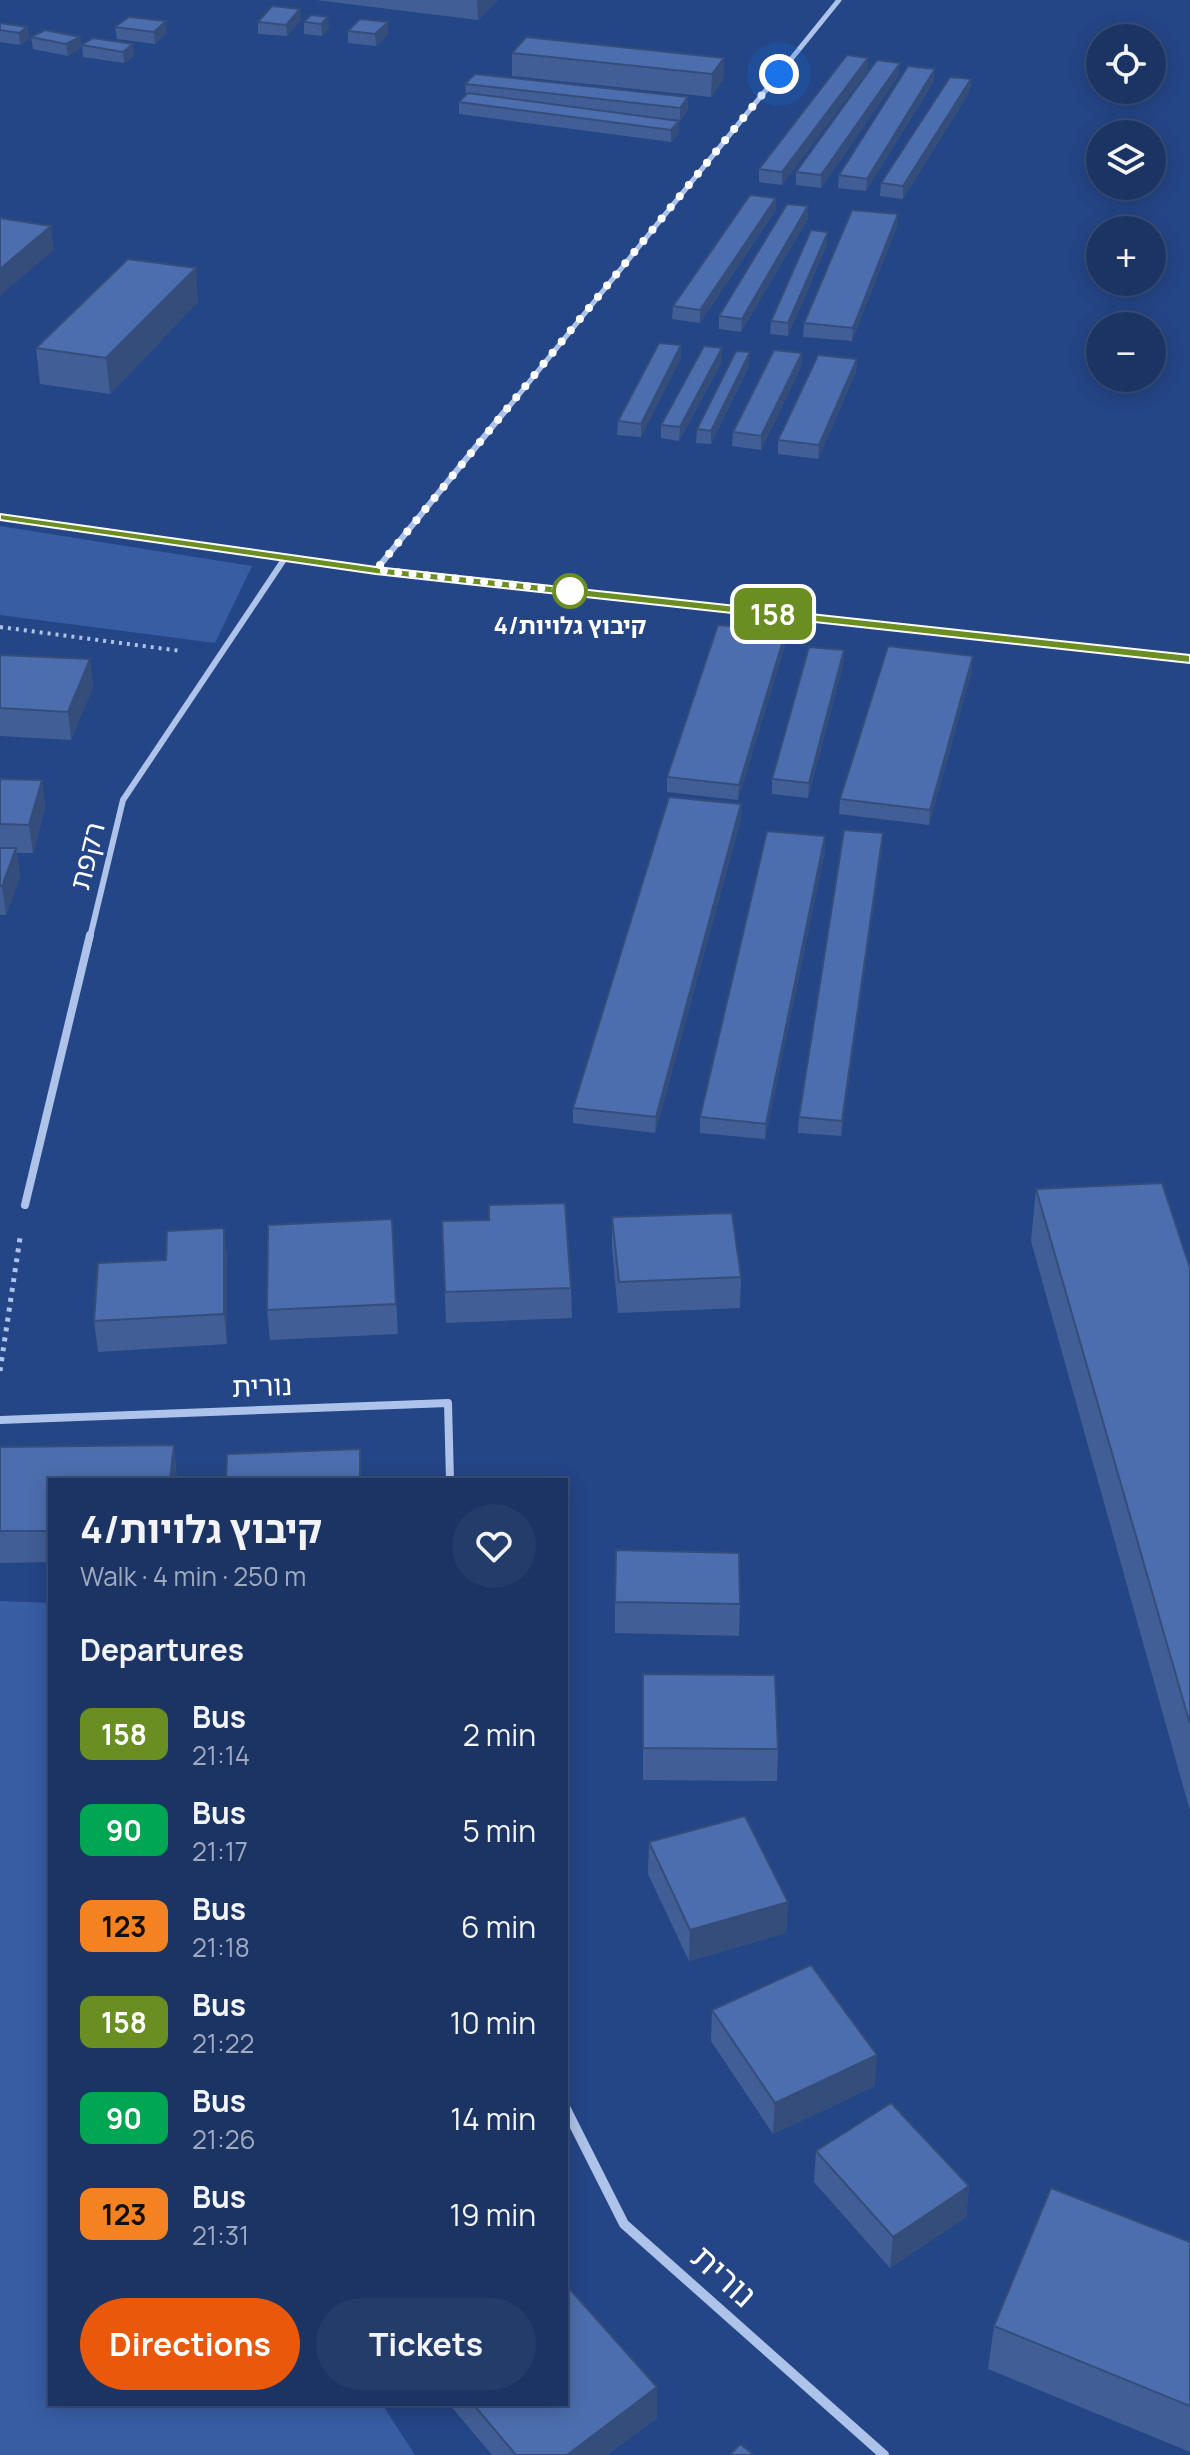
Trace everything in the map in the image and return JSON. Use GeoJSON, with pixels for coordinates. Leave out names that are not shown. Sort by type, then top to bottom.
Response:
{"type":"FeatureCollection","features":[{"type":"Feature","properties":{"kind":"street"},"geometry":{"type":"LineString","coordinates":[[376,570],[839,0]]}},
{"type":"Feature","properties":{"kind":"street"},"geometry":{"type":"LineString","coordinates":[[0,517],[376,570],[1190,659]]}},
{"type":"Feature","properties":{"kind":"street","name":"רקפת"},"geometry":{"type":"LineString","coordinates":[[25,1205],[123,800],[285,558]]}},
{"type":"Feature","properties":{"kind":"street","name":"נורית"},"geometry":{"type":"LineString","coordinates":[[0,1420],[448,1403],[450,1478]]}},
{"type":"Feature","properties":{"kind":"street","name":"נורית"},"geometry":{"type":"LineString","coordinates":[[568,2113],[624,2224],[884,2455]]}},
{"type":"Feature","properties":{"kind":"path"},"geometry":{"type":"LineString","coordinates":[[0,627],[221,657]]}},
{"type":"Feature","properties":{"kind":"path"},"geometry":{"type":"LineString","coordinates":[[0,1371],[25,1205]]}},
{"type":"Feature","properties":{"kind":"shaded area"},"geometry":{"type":"Polygon","coordinates":[[[0,526],[252,566],[215,643],[0,615],[0,526]]]}},
{"type":"Feature","properties":{"kind":"shaded area"},"geometry":{"type":"Polygon","coordinates":[[[0,1601],[48,1603],[48,2406],[383,2406],[415,2455],[0,2455],[0,1601]]]}},
{"type":"Feature","properties":{"kind":"building"},"geometry":{"type":"Polygon","coordinates":[[[272,6],[300,9],[286,25],[258,22],[272,6]]]}},
{"type":"Feature","properties":{"kind":"building"},"geometry":{"type":"Polygon","coordinates":[[[311,15],[328,17],[321,24],[304,22],[311,15]]]}},
{"type":"Feature","properties":{"kind":"building"},"geometry":{"type":"Polygon","coordinates":[[[129,17],[166,21],[154,32],[115,27],[129,17]]]}},
{"type":"Feature","properties":{"kind":"building"},"geometry":{"type":"Polygon","coordinates":[[[360,19],[388,22],[375,34],[348,31],[360,19]]]}},
{"type":"Feature","properties":{"kind":"building"},"geometry":{"type":"Polygon","coordinates":[[[0,23],[27,27],[19,33],[0,30],[0,23]]]}},
{"type":"Feature","properties":{"kind":"building"},"geometry":{"type":"Polygon","coordinates":[[[45,30],[80,37],[66,44],[31,37],[45,30]]]}},
{"type":"Feature","properties":{"kind":"building"},"geometry":{"type":"Polygon","coordinates":[[[526,37],[724,58],[712,74],[512,53],[526,37]]]}},
{"type":"Feature","properties":{"kind":"building"},"geometry":{"type":"Polygon","coordinates":[[[93,38],[133,44],[123,52],[82,45],[93,38]]]}},
{"type":"Feature","properties":{"kind":"building"},"geometry":{"type":"Polygon","coordinates":[[[847,55],[868,58],[782,172],[759,169],[847,55]]]}},
{"type":"Feature","properties":{"kind":"building"},"geometry":{"type":"Polygon","coordinates":[[[877,60],[900,63],[821,175],[796,172],[877,60]]]}},
{"type":"Feature","properties":{"kind":"building"},"geometry":{"type":"Polygon","coordinates":[[[908,66],[935,69],[867,179],[839,175],[908,66]]]}},
{"type":"Feature","properties":{"kind":"building"},"geometry":{"type":"Polygon","coordinates":[[[475,74],[688,97],[680,108],[465,84],[475,74]]]}},
{"type":"Feature","properties":{"kind":"building"},"geometry":{"type":"Polygon","coordinates":[[[950,77],[971,79],[903,186],[881,183],[950,77]]]}},
{"type":"Feature","properties":{"kind":"building"},"geometry":{"type":"Polygon","coordinates":[[[468,93],[679,121],[671,130],[459,102],[468,93]]]}},
{"type":"Feature","properties":{"kind":"building"},"geometry":{"type":"Polygon","coordinates":[[[750,195],[776,198],[700,310],[673,306],[750,195]]]}},
{"type":"Feature","properties":{"kind":"building"},"geometry":{"type":"Polygon","coordinates":[[[787,204],[808,206],[742,319],[719,316],[787,204]]]}},
{"type":"Feature","properties":{"kind":"building"},"geometry":{"type":"Polygon","coordinates":[[[852,210],[898,214],[853,328],[804,323],[852,210]]]}},
{"type":"Feature","properties":{"kind":"building"},"geometry":{"type":"Polygon","coordinates":[[[0,218],[51,226],[0,269],[0,218]]]}},
{"type":"Feature","properties":{"kind":"building"},"geometry":{"type":"Polygon","coordinates":[[[811,230],[828,232],[788,323],[771,321],[811,230]]]}},
{"type":"Feature","properties":{"kind":"building"},"geometry":{"type":"Polygon","coordinates":[[[128,259],[196,268],[106,358],[36,348],[128,259]]]}},
{"type":"Feature","properties":{"kind":"building"},"geometry":{"type":"Polygon","coordinates":[[[659,343],[681,345],[641,424],[618,421],[659,343]]]}},
{"type":"Feature","properties":{"kind":"building"},"geometry":{"type":"Polygon","coordinates":[[[704,346],[722,348],[680,427],[661,425],[704,346]]]}},
{"type":"Feature","properties":{"kind":"building"},"geometry":{"type":"Polygon","coordinates":[[[774,350],[802,353],[761,436],[733,432],[774,350]]]}},
{"type":"Feature","properties":{"kind":"building"},"geometry":{"type":"Polygon","coordinates":[[[736,351],[750,352],[711,431],[697,429],[736,351]]]}},
{"type":"Feature","properties":{"kind":"building"},"geometry":{"type":"Polygon","coordinates":[[[818,355],[857,359],[819,445],[778,440],[818,355]]]}},
{"type":"Feature","properties":{"kind":"building"},"geometry":{"type":"Polygon","coordinates":[[[718,625],[786,631],[739,785],[667,777],[718,625]]]}},
{"type":"Feature","properties":{"kind":"building"},"geometry":{"type":"Polygon","coordinates":[[[888,646],[973,656],[930,810],[840,799],[888,646]]]}},
{"type":"Feature","properties":{"kind":"building"},"geometry":{"type":"Polygon","coordinates":[[[809,647],[844,650],[809,783],[772,779],[809,647]]]}},
{"type":"Feature","properties":{"kind":"building"},"geometry":{"type":"Polygon","coordinates":[[[0,655],[90,659],[68,712],[0,708],[0,655]]]}},
{"type":"Feature","properties":{"kind":"building"},"geometry":{"type":"Polygon","coordinates":[[[0,779],[42,780],[29,825],[0,824],[0,779]]]}},
{"type":"Feature","properties":{"kind":"building"},"geometry":{"type":"Polygon","coordinates":[[[669,797],[741,804],[656,1117],[573,1108],[669,797]]]}},
{"type":"Feature","properties":{"kind":"building"},"geometry":{"type":"Polygon","coordinates":[[[844,830],[883,833],[842,1121],[799,1117],[844,830]]]}},
{"type":"Feature","properties":{"kind":"building"},"geometry":{"type":"Polygon","coordinates":[[[767,831],[825,836],[766,1124],[700,1117],[767,831]]]}},
{"type":"Feature","properties":{"kind":"building"},"geometry":{"type":"Polygon","coordinates":[[[0,848],[16,848],[2,886],[0,886],[0,848]]]}},
{"type":"Feature","properties":{"kind":"building"},"geometry":{"type":"Polygon","coordinates":[[[1162,1183],[1190,1268],[1190,1724],[1036,1189],[1162,1183]]]}},
{"type":"Feature","properties":{"kind":"building"},"geometry":{"type":"Polygon","coordinates":[[[565,1203],[571,1288],[445,1292],[442,1221],[489,1220],[489,1205],[565,1203]]]}},
{"type":"Feature","properties":{"kind":"building"},"geometry":{"type":"Polygon","coordinates":[[[732,1213],[741,1277],[619,1282],[612,1217],[732,1213]]]}},
{"type":"Feature","properties":{"kind":"building"},"geometry":{"type":"Polygon","coordinates":[[[392,1219],[396,1304],[267,1310],[268,1225],[392,1219]]]}},
{"type":"Feature","properties":{"kind":"building"},"geometry":{"type":"Polygon","coordinates":[[[224,1228],[224,1314],[94,1321],[98,1263],[166,1260],[167,1231],[224,1228]]]}},
{"type":"Feature","properties":{"kind":"building"},"geometry":{"type":"Polygon","coordinates":[[[174,1445],[170,1478],[48,1478],[48,1531],[0,1531],[0,1447],[174,1445]]]}},
{"type":"Feature","properties":{"kind":"building"},"geometry":{"type":"Polygon","coordinates":[[[360,1449],[360,1478],[226,1478],[227,1454],[360,1449]]]}},
{"type":"Feature","properties":{"kind":"building"},"geometry":{"type":"Polygon","coordinates":[[[616,1550],[739,1553],[740,1604],[615,1602],[616,1550]]]}},
{"type":"Feature","properties":{"kind":"building"},"geometry":{"type":"Polygon","coordinates":[[[643,1674],[775,1675],[778,1749],[643,1748],[643,1674]]]}},
{"type":"Feature","properties":{"kind":"building"},"geometry":{"type":"Polygon","coordinates":[[[745,1816],[788,1902],[690,1930],[649,1842],[745,1816]]]}},
{"type":"Feature","properties":{"kind":"building"},"geometry":{"type":"Polygon","coordinates":[[[811,1965],[877,2055],[775,2103],[712,2010],[811,1965]]]}},
{"type":"Feature","properties":{"kind":"building"},"geometry":{"type":"Polygon","coordinates":[[[891,2103],[969,2186],[893,2237],[816,2151],[891,2103]]]}},
{"type":"Feature","properties":{"kind":"building"},"geometry":{"type":"Polygon","coordinates":[[[1051,2188],[1190,2242],[1190,2406],[994,2326],[1051,2188]]]}},
{"type":"Feature","properties":{"kind":"building"},"geometry":{"type":"Polygon","coordinates":[[[568,2287],[657,2387],[567,2455],[516,2455],[475,2406],[568,2406],[568,2287]]]}},
{"type":"Feature","properties":{"kind":"building"},"geometry":{"type":"Polygon","coordinates":[[[740,2444],[754,2455],[730,2455],[740,2444]]]}},
{"type":"Feature","properties":{"kind":"bus line","name":"158"},"geometry":{"type":"LineString","coordinates":[[0,517],[376,570],[1190,659]]}},
{"type":"Feature","properties":{"kind":"place","name":"קיבוץ גלויות/4"},"geometry":{"type":"Point","coordinates":[570,591]}},
{"type":"Feature","properties":{"kind":"route"},"geometry":{"type":"LineString","coordinates":[[570,591],[376,570],[779,74]]}}]}
